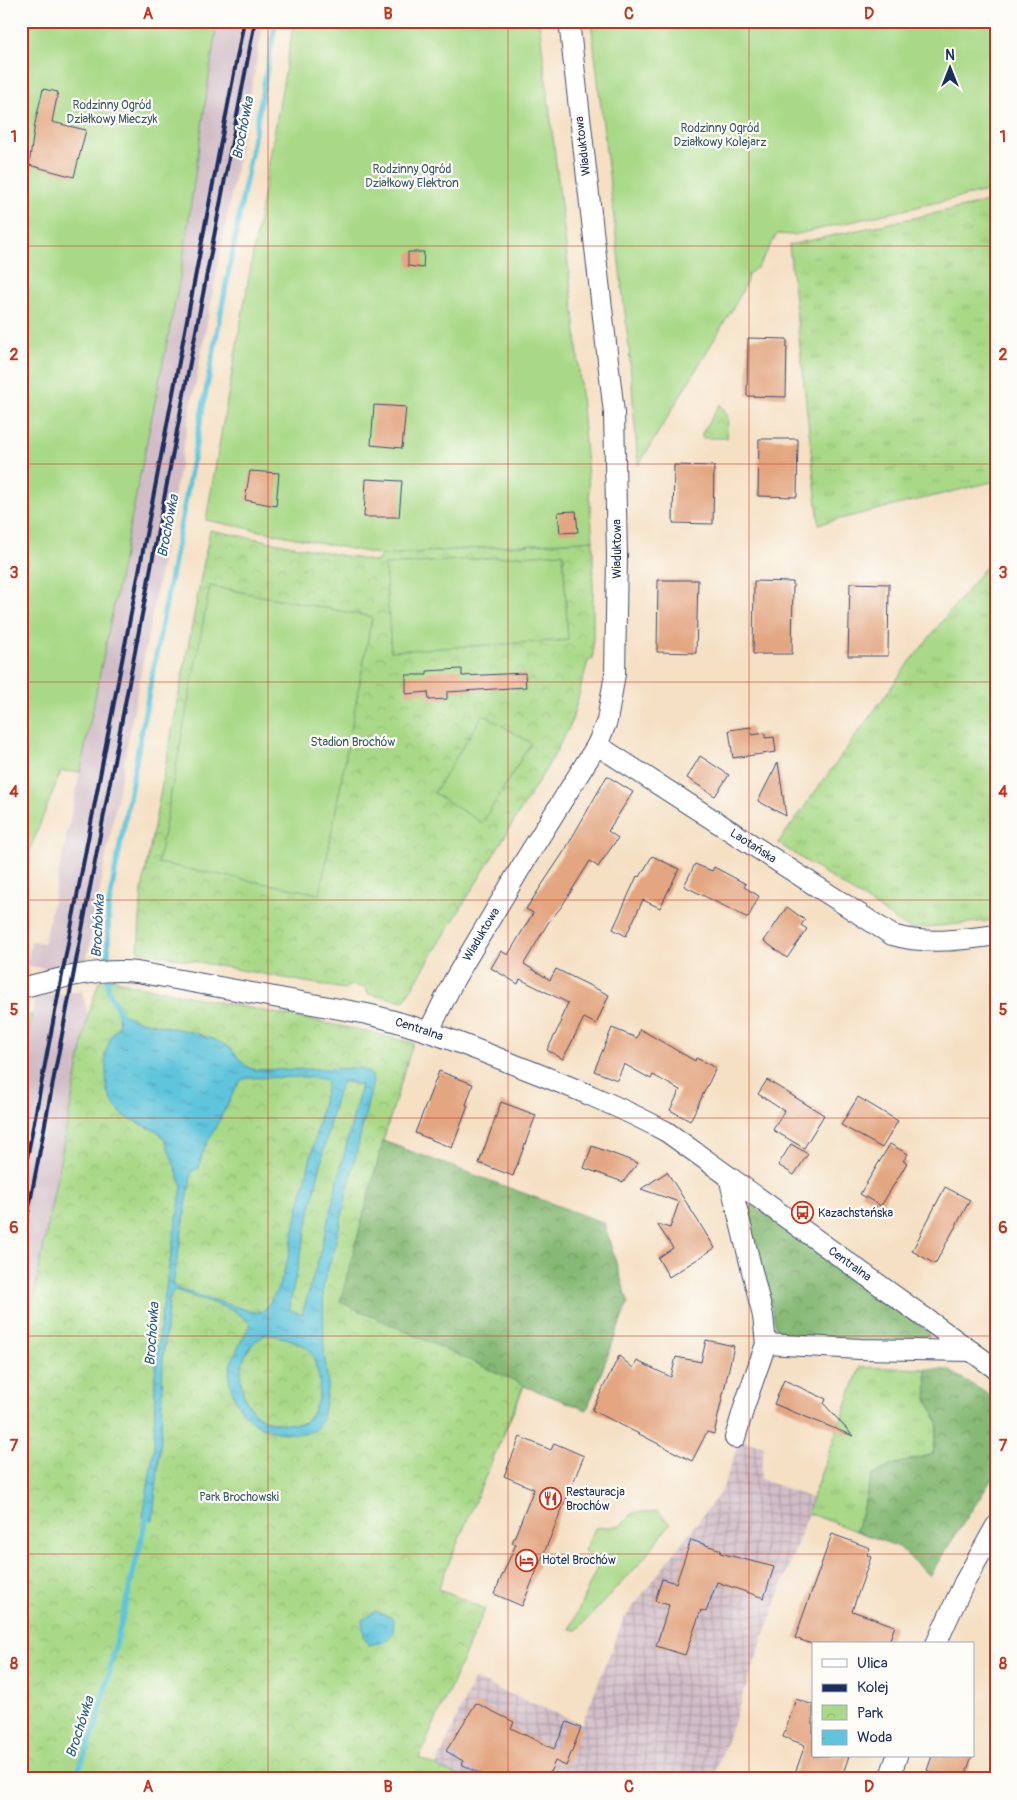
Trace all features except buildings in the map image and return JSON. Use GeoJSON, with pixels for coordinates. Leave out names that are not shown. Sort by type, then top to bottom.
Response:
{"type":"FeatureCollection","features":[{"type":"Feature","properties":{"kind":"street","name":"Wiaduktowa"},"geometry":{"type":"LineString","coordinates":[[429,1031],[454,980],[524,862],[597,745],[607,721],[615,674],[617,555],[614,413],[569,21]]}},
{"type":"Feature","properties":{"kind":"street","name":"Laotańska"},"geometry":{"type":"LineString","coordinates":[[597,745],[892,935],[912,941],[953,941],[996,935]]}},
{"type":"Feature","properties":{"kind":"street","name":"Centralna"},"geometry":{"type":"LineString","coordinates":[[21,988],[87,974],[121,970],[367,1014],[429,1031],[631,1112],[667,1132],[996,1369]]}},
{"type":"Feature","properties":{"kind":"street"},"geometry":{"type":"LineString","coordinates":[[729,1177],[763,1316],[766,1344],[735,1438]]}},
{"type":"Feature","properties":{"kind":"street"},"geometry":{"type":"LineString","coordinates":[[766,1344],[861,1349],[971,1351]]}},
{"type":"Feature","properties":{"kind":"street"},"geometry":{"type":"LineString","coordinates":[[937,1642],[964,1582],[996,1526]]}},
{"type":"Feature","properties":{"kind":"street"},"geometry":{"type":"LineString","coordinates":[[889,1779],[896,1758]]}},
{"type":"Feature","properties":{"kind":"shaded area"},"geometry":{"type":"Polygon","coordinates":[[[217,21],[264,21],[86,963],[57,969],[32,967],[24,963],[28,958],[31,941],[44,943],[181,273],[217,21]]]}},
{"type":"Feature","properties":{"kind":"shaded area"},"geometry":{"type":"Polygon","coordinates":[[[82,991],[88,1016],[21,1365],[21,1082],[35,998],[82,991]]]}},
{"type":"Feature","properties":{"kind":"shaded area"},"geometry":{"type":"Polygon","coordinates":[[[740,1440],[764,1446],[760,1479],[812,1498],[713,1779],[464,1779],[436,1766],[474,1679],[582,1724],[623,1620],[722,1490],[740,1440]]]}},
{"type":"Feature","properties":{"kind":"green space","name":"Rodzinny Ogród Działkowy Mieczyk"},"geometry":{"type":"Polygon","coordinates":[[[21,21],[217,21],[181,273],[80,772],[61,771],[25,862],[21,861],[21,21]]]}},
{"type":"Feature","properties":{"kind":"green space","name":"Rodzinny Ogród Działkowy Elektron"},"geometry":{"type":"Polygon","coordinates":[[[294,21],[539,21],[575,322],[593,540],[381,555],[206,520],[294,21]]]}},
{"type":"Feature","properties":{"kind":"green space","name":"Rodzinny Ogród Działkowy Kolejarz"},"geometry":{"type":"Polygon","coordinates":[[[591,21],[996,21],[996,189],[793,235],[777,234],[758,267],[748,274],[747,281],[736,303],[638,466],[629,348],[591,21]]]}},
{"type":"Feature","properties":{"kind":"green space"},"geometry":{"type":"Polygon","coordinates":[[[996,200],[996,481],[819,524],[789,245],[996,200]]]}},
{"type":"Feature","properties":{"kind":"green space"},"geometry":{"type":"Polygon","coordinates":[[[720,404],[728,417],[727,438],[702,438],[702,433],[720,404]]]}},
{"type":"Feature","properties":{"kind":"green space","name":"Stadion Brochów"},"geometry":{"type":"Polygon","coordinates":[[[210,530],[377,562],[381,555],[593,540],[593,659],[588,661],[571,724],[552,759],[404,1001],[368,994],[365,988],[351,985],[344,989],[138,951],[142,890],[210,530]]]}},
{"type":"Feature","properties":{"kind":"green space"},"geometry":{"type":"Polygon","coordinates":[[[563,553],[568,640],[391,651],[385,565],[563,553]]]}},
{"type":"Feature","properties":{"kind":"green space"},"geometry":{"type":"Polygon","coordinates":[[[996,554],[996,920],[910,929],[778,843],[905,668],[996,554]]]}},
{"type":"Feature","properties":{"kind":"green space"},"geometry":{"type":"Polygon","coordinates":[[[210,586],[372,617],[320,894],[158,863],[210,586]]]}},
{"type":"Feature","properties":{"kind":"green space"},"geometry":{"type":"Polygon","coordinates":[[[483,714],[531,743],[482,823],[434,793],[483,714]]]}},
{"type":"Feature","properties":{"kind":"green space","name":"Park Brochowski"},"geometry":{"type":"Polygon","coordinates":[[[114,979],[132,985],[360,1030],[413,1043],[383,1141],[340,1302],[524,1385],[438,1589],[485,1609],[419,1758],[464,1779],[21,1779],[21,1363],[88,1016],[99,981],[114,979]]]}},
{"type":"Feature","properties":{"kind":"green space"},"geometry":{"type":"Polygon","coordinates":[[[32,1014],[21,1082],[21,1019],[32,1014]]]}},
{"type":"Feature","properties":{"kind":"green space"},"geometry":{"type":"Polygon","coordinates":[[[383,1141],[604,1223],[628,1302],[587,1410],[524,1386],[500,1443],[340,1303],[383,1141]]]}},
{"type":"Feature","properties":{"kind":"green space"},"geometry":{"type":"Polygon","coordinates":[[[752,1205],[929,1332],[928,1339],[924,1342],[782,1336],[776,1327],[747,1211],[752,1205]]]}},
{"type":"Feature","properties":{"kind":"green space"},"geometry":{"type":"Polygon","coordinates":[[[860,1367],[926,1369],[927,1399],[938,1422],[933,1454],[892,1465],[872,1476],[856,1531],[808,1513],[860,1367]]]}},
{"type":"Feature","properties":{"kind":"green space"},"geometry":{"type":"Polygon","coordinates":[[[926,1369],[948,1370],[996,1399],[996,1473],[929,1576],[899,1547],[856,1531],[872,1476],[892,1465],[933,1454],[938,1422],[927,1399],[926,1369]]]}},
{"type":"Feature","properties":{"kind":"green space"},"geometry":{"type":"Polygon","coordinates":[[[658,1511],[670,1524],[641,1562],[577,1630],[570,1629],[600,1561],[584,1551],[595,1528],[621,1526],[632,1513],[658,1511]]]}},
{"type":"Feature","properties":{"kind":"water"},"geometry":{"type":"Polygon","coordinates":[[[121,1013],[135,1019],[198,1034],[216,1041],[233,1051],[244,1065],[255,1070],[362,1068],[372,1076],[373,1081],[334,1249],[323,1284],[324,1350],[328,1384],[322,1420],[314,1431],[301,1433],[275,1432],[253,1422],[244,1414],[237,1403],[229,1376],[234,1356],[251,1323],[233,1310],[175,1290],[171,1294],[169,1301],[163,1358],[161,1439],[153,1520],[143,1517],[154,1448],[155,1375],[162,1312],[182,1186],[166,1142],[160,1133],[124,1116],[115,1106],[107,1091],[105,1054],[111,1036],[119,1025],[118,1015],[121,1013]],[[303,1077],[248,1078],[241,1080],[235,1090],[203,1151],[199,1168],[192,1171],[173,1285],[178,1289],[253,1312],[262,1312],[270,1302],[282,1278],[290,1250],[327,1083],[324,1079],[303,1077]],[[342,1081],[333,1109],[291,1298],[290,1310],[302,1314],[319,1257],[361,1085],[342,1081]],[[267,1334],[256,1341],[248,1350],[243,1362],[241,1374],[245,1399],[252,1410],[262,1418],[283,1424],[304,1423],[314,1410],[319,1394],[319,1377],[311,1352],[298,1342],[267,1334]]]}},
{"type":"Feature","properties":{"kind":"water"},"geometry":{"type":"Polygon","coordinates":[[[376,1611],[394,1619],[393,1633],[385,1642],[368,1645],[364,1636],[362,1620],[376,1611]]]}},
{"type":"Feature","properties":{"kind":"waterway","name":"Brochówka"},"geometry":{"type":"LineString","coordinates":[[123,1020],[108,989],[108,909],[276,21]]}},
{"type":"Feature","properties":{"kind":"waterway","name":"Brochówka"},"geometry":{"type":"LineString","coordinates":[[75,1779],[96,1726],[148,1512]]}},
{"type":"Feature","properties":{"kind":"railway"},"geometry":{"type":"LineString","coordinates":[[21,1190],[244,21]]}},
{"type":"Feature","properties":{"kind":"railway"},"geometry":{"type":"LineString","coordinates":[[21,1250],[255,21]]}},
{"type":"Feature","properties":{"kind":"place","name":"Kazachstańska"},"geometry":{"type":"Point","coordinates":[802,1213]}},
{"type":"Feature","properties":{"kind":"place","name":"Restauracja Brochów"},"geometry":{"type":"Point","coordinates":[550,1499]}},
{"type":"Feature","properties":{"kind":"place","name":"Hotel Brochów"},"geometry":{"type":"Point","coordinates":[526,1560]}}]}
